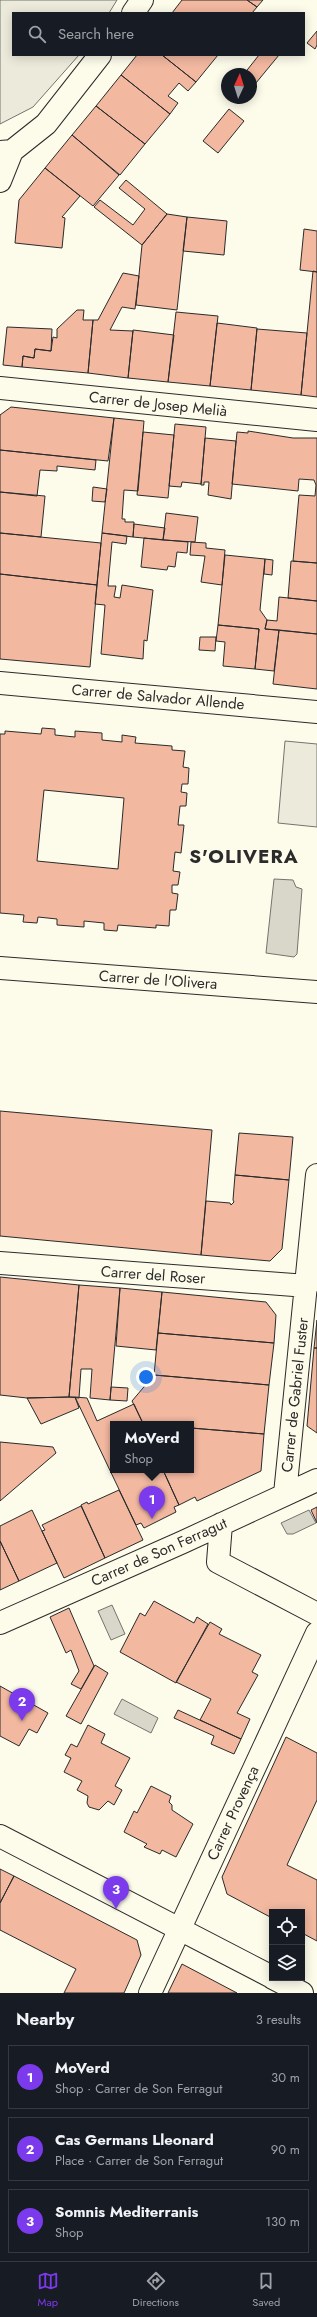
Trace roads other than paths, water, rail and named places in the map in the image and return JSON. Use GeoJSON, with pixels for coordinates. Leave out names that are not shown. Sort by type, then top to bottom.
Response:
{"type":"FeatureCollection","features":[{"type":"Feature","properties":{"kind":"street"},"geometry":{"type":"LineString","coordinates":[[134,12],[142,0]]}},
{"type":"Feature","properties":{"kind":"street"},"geometry":{"type":"LineString","coordinates":[[0,181],[6,151],[46,124],[99,56]]}},
{"type":"Feature","properties":{"kind":"street","name":"Carrer de Josep Melià"},"geometry":{"type":"LineString","coordinates":[[0,388],[317,420]]}},
{"type":"Feature","properties":{"kind":"street","name":"Carrer de Salvador Allende"},"geometry":{"type":"LineString","coordinates":[[0,683],[317,712]]}},
{"type":"Feature","properties":{"kind":"street","name":"Carrer de l'Olivera"},"geometry":{"type":"LineString","coordinates":[[0,968],[317,992]]}},
{"type":"Feature","properties":{"kind":"street","name":"Carrer de Gabriel Fuster"},"geometry":{"type":"LineString","coordinates":[[285,1494],[317,1175]]}},
{"type":"Feature","properties":{"kind":"street","name":"Carrer del Roser"},"geometry":{"type":"LineString","coordinates":[[0,1263],[306,1286]]}},
{"type":"Feature","properties":{"kind":"street","name":"Carrer de Son Ferragut"},"geometry":{"type":"LineString","coordinates":[[0,1622],[317,1480]]}},
{"type":"Feature","properties":{"kind":"street"},"geometry":{"type":"LineString","coordinates":[[221,1524],[218,1562],[317,1614]]}},
{"type":"Feature","properties":{"kind":"street","name":"Carrer Provença"},"geometry":{"type":"LineString","coordinates":[[150,1993],[317,1633]]}},
{"type":"Feature","properties":{"kind":"street"},"geometry":{"type":"LineString","coordinates":[[0,1836],[269,1976]]}},
{"type":"Feature","properties":{"kind":"street"},"geometry":{"type":"LineString","coordinates":[[279,1981],[302,1993]]}},
{"type":"Feature","properties":{"kind":"place","name":"MoVerd"},"geometry":{"type":"Point","coordinates":[152,1519]}},
{"type":"Feature","properties":{"kind":"place","name":"Cas Germans Lleonard"},"geometry":{"type":"Point","coordinates":[22,1721]}},
{"type":"Feature","properties":{"kind":"place","name":"Somnis Mediterranis"},"geometry":{"type":"Point","coordinates":[116,1909]}},
{"type":"Feature","properties":{"kind":"district","name":"S'OLIVERA"},"geometry":{"type":"Point","coordinates":[244,856]}}]}
